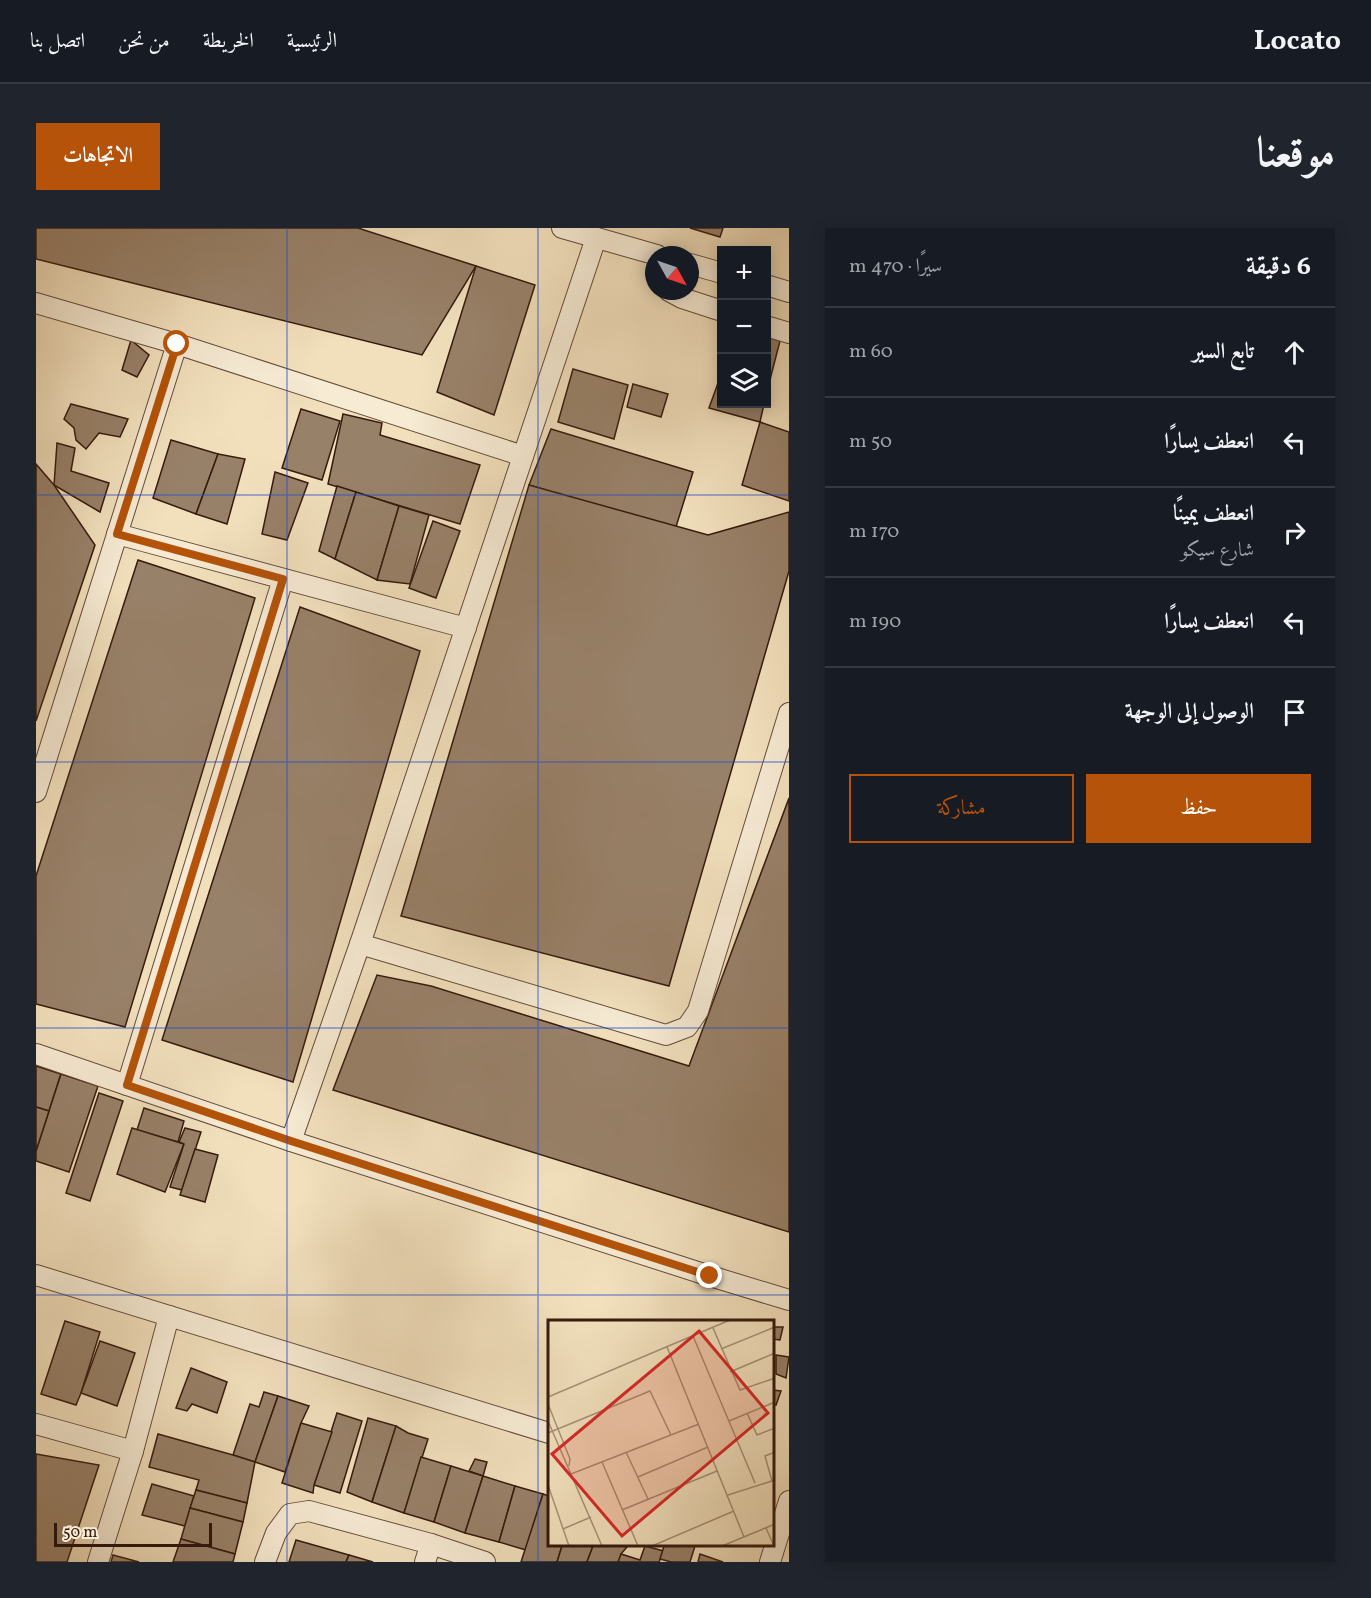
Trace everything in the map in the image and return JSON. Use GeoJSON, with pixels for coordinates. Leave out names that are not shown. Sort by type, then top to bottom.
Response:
{"type":"FeatureCollection","features":[{"type":"Feature","properties":{"kind":"street"},"geometry":{"type":"LineString","coordinates":[[562,228],[645,256]]}},
{"type":"Feature","properties":{"kind":"street"},"geometry":{"type":"LineString","coordinates":[[291,1141],[360,944],[596,238]]}},
{"type":"Feature","properties":{"kind":"street"},"geometry":{"type":"LineString","coordinates":[[699,267],[717,272]]}},
{"type":"Feature","properties":{"kind":"street"},"geometry":{"type":"LineString","coordinates":[[771,287],[789,292]]}},
{"type":"Feature","properties":{"kind":"street"},"geometry":{"type":"LineString","coordinates":[[688,300],[717,309]]}},
{"type":"Feature","properties":{"kind":"street"},"geometry":{"type":"LineString","coordinates":[[36,303],[177,344],[523,456]]}},
{"type":"Feature","properties":{"kind":"street"},"geometry":{"type":"LineString","coordinates":[[771,328],[789,333]]}},
{"type":"Feature","properties":{"kind":"street"},"geometry":{"type":"LineString","coordinates":[[36,792],[177,344]]}},
{"type":"Feature","properties":{"kind":"street"},"geometry":{"type":"LineString","coordinates":[[117,534],[466,628]]}},
{"type":"Feature","properties":{"kind":"street"},"geometry":{"type":"LineString","coordinates":[[127,1085],[283,579]]}},
{"type":"Feature","properties":{"kind":"street"},"geometry":{"type":"LineString","coordinates":[[360,944],[666,1035],[687,1027],[698,1011],[789,713]]}},
{"type":"Feature","properties":{"kind":"street"},"geometry":{"type":"LineString","coordinates":[[36,1054],[291,1141],[789,1300]]}},
{"type":"Feature","properties":{"kind":"street"},"geometry":{"type":"LineString","coordinates":[[36,1275],[548,1433]]}},
{"type":"Feature","properties":{"kind":"street"},"geometry":{"type":"LineString","coordinates":[[98,1562],[133,1451],[169,1316]]}},
{"type":"Feature","properties":{"kind":"street"},"geometry":{"type":"LineString","coordinates":[[36,1424],[133,1451]]}},
{"type":"Feature","properties":{"kind":"street"},"geometry":{"type":"LineString","coordinates":[[774,1544],[783,1503]]}},
{"type":"Feature","properties":{"kind":"street"},"geometry":{"type":"LineString","coordinates":[[265,1562],[276,1533],[290,1514],[309,1511],[428,1553],[485,1562]]}},
{"type":"Feature","properties":{"kind":"street"},"geometry":{"type":"LineString","coordinates":[[770,1562],[773,1547]]}},
{"type":"Feature","properties":{"kind":"building"},"geometry":{"type":"Polygon","coordinates":[[[36,228],[358,228],[476,266],[422,355],[36,259],[36,228]]]}},
{"type":"Feature","properties":{"kind":"building"},"geometry":{"type":"Polygon","coordinates":[[[690,228],[723,228],[720,237],[690,228]]]}},
{"type":"Feature","properties":{"kind":"building"},"geometry":{"type":"Polygon","coordinates":[[[476,266],[535,285],[494,415],[437,392],[476,266]]]}},
{"type":"Feature","properties":{"kind":"building"},"geometry":{"type":"Polygon","coordinates":[[[771,338],[780,341],[771,376],[771,338]]]}},
{"type":"Feature","properties":{"kind":"building"},"geometry":{"type":"Polygon","coordinates":[[[131,340],[149,355],[137,377],[122,370],[131,340]]]}},
{"type":"Feature","properties":{"kind":"building"},"geometry":{"type":"Polygon","coordinates":[[[573,369],[628,385],[614,439],[558,422],[573,369]]]}},
{"type":"Feature","properties":{"kind":"building"},"geometry":{"type":"Polygon","coordinates":[[[633,384],[668,394],[661,417],[627,407],[633,384]]]}},
{"type":"Feature","properties":{"kind":"building"},"geometry":{"type":"Polygon","coordinates":[[[717,386],[717,408],[763,408],[760,422],[709,408],[717,386]]]}},
{"type":"Feature","properties":{"kind":"building"},"geometry":{"type":"Polygon","coordinates":[[[71,404],[128,419],[120,437],[99,433],[86,449],[76,440],[74,428],[64,419],[71,404]]]}},
{"type":"Feature","properties":{"kind":"building"},"geometry":{"type":"Polygon","coordinates":[[[301,409],[340,421],[322,480],[282,468],[301,409]]]}},
{"type":"Feature","properties":{"kind":"building"},"geometry":{"type":"Polygon","coordinates":[[[343,414],[382,423],[380,435],[480,465],[460,524],[328,484],[343,414]]]}},
{"type":"Feature","properties":{"kind":"building"},"geometry":{"type":"Polygon","coordinates":[[[760,422],[789,432],[789,501],[742,485],[760,422]]]}},
{"type":"Feature","properties":{"kind":"building"},"geometry":{"type":"Polygon","coordinates":[[[551,429],[693,472],[675,530],[529,485],[551,429]]]}},
{"type":"Feature","properties":{"kind":"building"},"geometry":{"type":"Polygon","coordinates":[[[171,440],[218,454],[196,514],[153,498],[171,440]]]}},
{"type":"Feature","properties":{"kind":"building"},"geometry":{"type":"Polygon","coordinates":[[[57,443],[75,448],[71,471],[109,483],[100,512],[54,485],[57,443]]]}},
{"type":"Feature","properties":{"kind":"building"},"geometry":{"type":"Polygon","coordinates":[[[218,454],[245,459],[227,524],[196,514],[218,454]]]}},
{"type":"Feature","properties":{"kind":"building"},"geometry":{"type":"Polygon","coordinates":[[[36,464],[54,485],[95,545],[36,721],[36,464]]]}},
{"type":"Feature","properties":{"kind":"building"},"geometry":{"type":"Polygon","coordinates":[[[275,472],[308,483],[287,540],[262,534],[275,472]]]}},
{"type":"Feature","properties":{"kind":"building"},"geometry":{"type":"Polygon","coordinates":[[[529,485],[708,535],[789,512],[789,571],[669,986],[401,916],[529,485]]]}},
{"type":"Feature","properties":{"kind":"building"},"geometry":{"type":"Polygon","coordinates":[[[337,486],[356,492],[335,559],[319,551],[337,486]]]}},
{"type":"Feature","properties":{"kind":"building"},"geometry":{"type":"Polygon","coordinates":[[[356,492],[399,506],[377,580],[335,559],[356,492]]]}},
{"type":"Feature","properties":{"kind":"building"},"geometry":{"type":"Polygon","coordinates":[[[399,506],[429,515],[410,584],[377,580],[399,506]]]}},
{"type":"Feature","properties":{"kind":"building"},"geometry":{"type":"Polygon","coordinates":[[[433,521],[460,531],[436,598],[409,588],[433,521]]]}},
{"type":"Feature","properties":{"kind":"building"},"geometry":{"type":"Polygon","coordinates":[[[138,560],[255,598],[125,1027],[36,1004],[36,876],[138,560]]]}},
{"type":"Feature","properties":{"kind":"building"},"geometry":{"type":"Polygon","coordinates":[[[300,607],[420,651],[293,1082],[162,1040],[300,607]]]}},
{"type":"Feature","properties":{"kind":"building"},"geometry":{"type":"Polygon","coordinates":[[[789,798],[789,1232],[333,1090],[377,975],[431,986],[689,1066],[789,798]]]}},
{"type":"Feature","properties":{"kind":"building"},"geometry":{"type":"Polygon","coordinates":[[[36,1066],[61,1074],[49,1111],[36,1107],[36,1066]]]}},
{"type":"Feature","properties":{"kind":"building"},"geometry":{"type":"Polygon","coordinates":[[[61,1074],[98,1086],[69,1172],[36,1161],[36,1151],[61,1074]]]}},
{"type":"Feature","properties":{"kind":"building"},"geometry":{"type":"Polygon","coordinates":[[[99,1093],[123,1101],[90,1201],[66,1193],[99,1093]]]}},
{"type":"Feature","properties":{"kind":"building"},"geometry":{"type":"Polygon","coordinates":[[[36,1107],[49,1111],[36,1151],[36,1107]]]}},
{"type":"Feature","properties":{"kind":"building"},"geometry":{"type":"Polygon","coordinates":[[[144,1108],[184,1121],[178,1142],[137,1130],[144,1108]]]}},
{"type":"Feature","properties":{"kind":"building"},"geometry":{"type":"Polygon","coordinates":[[[132,1128],[184,1144],[165,1192],[117,1174],[132,1128]]]}},
{"type":"Feature","properties":{"kind":"building"},"geometry":{"type":"Polygon","coordinates":[[[185,1128],[201,1132],[182,1190],[170,1187],[184,1144],[179,1142],[185,1128]]]}},
{"type":"Feature","properties":{"kind":"building"},"geometry":{"type":"Polygon","coordinates":[[[195,1149],[218,1155],[205,1202],[180,1195],[195,1149]]]}},
{"type":"Feature","properties":{"kind":"building"},"geometry":{"type":"Polygon","coordinates":[[[65,1321],[100,1332],[76,1405],[41,1394],[65,1321]]]}},
{"type":"Feature","properties":{"kind":"building"},"geometry":{"type":"Polygon","coordinates":[[[774,1327],[783,1327],[780,1340],[774,1339],[774,1327]]]}},
{"type":"Feature","properties":{"kind":"building"},"geometry":{"type":"Polygon","coordinates":[[[100,1341],[135,1353],[117,1406],[81,1393],[100,1341]]]}},
{"type":"Feature","properties":{"kind":"building"},"geometry":{"type":"Polygon","coordinates":[[[776,1355],[789,1357],[786,1378],[776,1374],[776,1355]]]}},
{"type":"Feature","properties":{"kind":"building"},"geometry":{"type":"Polygon","coordinates":[[[191,1368],[227,1382],[217,1413],[192,1404],[187,1411],[176,1408],[191,1368]]]}},
{"type":"Feature","properties":{"kind":"building"},"geometry":{"type":"Polygon","coordinates":[[[774,1390],[781,1391],[776,1405],[774,1404],[774,1390]]]}},
{"type":"Feature","properties":{"kind":"building"},"geometry":{"type":"Polygon","coordinates":[[[264,1392],[278,1396],[255,1462],[233,1455],[250,1404],[259,1407],[264,1392]]]}},
{"type":"Feature","properties":{"kind":"building"},"geometry":{"type":"Polygon","coordinates":[[[278,1396],[309,1406],[285,1472],[255,1462],[278,1396]]]}},
{"type":"Feature","properties":{"kind":"building"},"geometry":{"type":"Polygon","coordinates":[[[337,1413],[362,1421],[340,1493],[314,1485],[337,1413]]]}},
{"type":"Feature","properties":{"kind":"building"},"geometry":{"type":"Polygon","coordinates":[[[368,1418],[396,1426],[372,1502],[347,1492],[368,1418]]]}},
{"type":"Feature","properties":{"kind":"building"},"geometry":{"type":"Polygon","coordinates":[[[301,1423],[332,1432],[313,1493],[282,1483],[301,1423]]]}},
{"type":"Feature","properties":{"kind":"building"},"geometry":{"type":"Polygon","coordinates":[[[396,1426],[408,1433],[428,1439],[404,1513],[372,1502],[396,1426]]]}},
{"type":"Feature","properties":{"kind":"building"},"geometry":{"type":"Polygon","coordinates":[[[158,1434],[255,1462],[247,1503],[196,1490],[199,1480],[149,1467],[158,1434]]]}},
{"type":"Feature","properties":{"kind":"building"},"geometry":{"type":"Polygon","coordinates":[[[36,1454],[99,1465],[67,1562],[36,1562],[36,1454]]]}},
{"type":"Feature","properties":{"kind":"building"},"geometry":{"type":"Polygon","coordinates":[[[421,1457],[451,1466],[434,1522],[404,1513],[421,1457]]]}},
{"type":"Feature","properties":{"kind":"building"},"geometry":{"type":"Polygon","coordinates":[[[475,1459],[487,1462],[483,1476],[469,1471],[475,1459]]]}},
{"type":"Feature","properties":{"kind":"building"},"geometry":{"type":"Polygon","coordinates":[[[451,1466],[483,1476],[465,1533],[434,1522],[451,1466]]]}},
{"type":"Feature","properties":{"kind":"building"},"geometry":{"type":"Polygon","coordinates":[[[483,1476],[515,1486],[499,1542],[465,1533],[483,1476]]]}},
{"type":"Feature","properties":{"kind":"building"},"geometry":{"type":"Polygon","coordinates":[[[152,1484],[194,1496],[185,1526],[142,1515],[152,1484]]]}},
{"type":"Feature","properties":{"kind":"building"},"geometry":{"type":"Polygon","coordinates":[[[515,1486],[543,1494],[526,1550],[499,1542],[515,1486]]]}},
{"type":"Feature","properties":{"kind":"building"},"geometry":{"type":"Polygon","coordinates":[[[196,1490],[247,1503],[243,1522],[190,1508],[196,1490]]]}},
{"type":"Feature","properties":{"kind":"building"},"geometry":{"type":"Polygon","coordinates":[[[543,1494],[548,1496],[548,1547],[562,1547],[557,1562],[521,1562],[543,1494]]]}},
{"type":"Feature","properties":{"kind":"building"},"geometry":{"type":"Polygon","coordinates":[[[190,1508],[243,1522],[235,1554],[181,1539],[190,1508]]]}},
{"type":"Feature","properties":{"kind":"building"},"geometry":{"type":"Polygon","coordinates":[[[181,1539],[235,1554],[233,1562],[173,1562],[181,1539]]]}},
{"type":"Feature","properties":{"kind":"building"},"geometry":{"type":"Polygon","coordinates":[[[296,1540],[349,1555],[346,1562],[289,1562],[296,1540]]]}},
{"type":"Feature","properties":{"kind":"building"},"geometry":{"type":"Polygon","coordinates":[[[562,1547],[593,1547],[587,1562],[557,1562],[562,1547]]]}},
{"type":"Feature","properties":{"kind":"building"},"geometry":{"type":"Polygon","coordinates":[[[593,1547],[627,1547],[621,1554],[619,1562],[587,1562],[593,1547]]]}},
{"type":"Feature","properties":{"kind":"building"},"geometry":{"type":"Polygon","coordinates":[[[645,1547],[664,1551],[659,1562],[618,1562],[621,1554],[640,1560],[645,1547]]]}},
{"type":"Feature","properties":{"kind":"building"},"geometry":{"type":"Polygon","coordinates":[[[664,1547],[695,1547],[690,1562],[671,1562],[660,1559],[664,1547]]]}},
{"type":"Feature","properties":{"kind":"building"},"geometry":{"type":"Polygon","coordinates":[[[700,1554],[723,1562],[698,1562],[700,1554]]]}},
{"type":"Feature","properties":{"kind":"building"},"geometry":{"type":"Polygon","coordinates":[[[113,1555],[139,1562],[111,1562],[113,1555]]]}},
{"type":"Feature","properties":{"kind":"building"},"geometry":{"type":"Polygon","coordinates":[[[349,1555],[373,1562],[346,1562],[349,1555]]]}},
{"type":"Feature","properties":{"kind":"route"},"geometry":{"type":"LineString","coordinates":[[177,344],[117,534],[283,579],[127,1085],[291,1141],[710,1276]]}}]}
